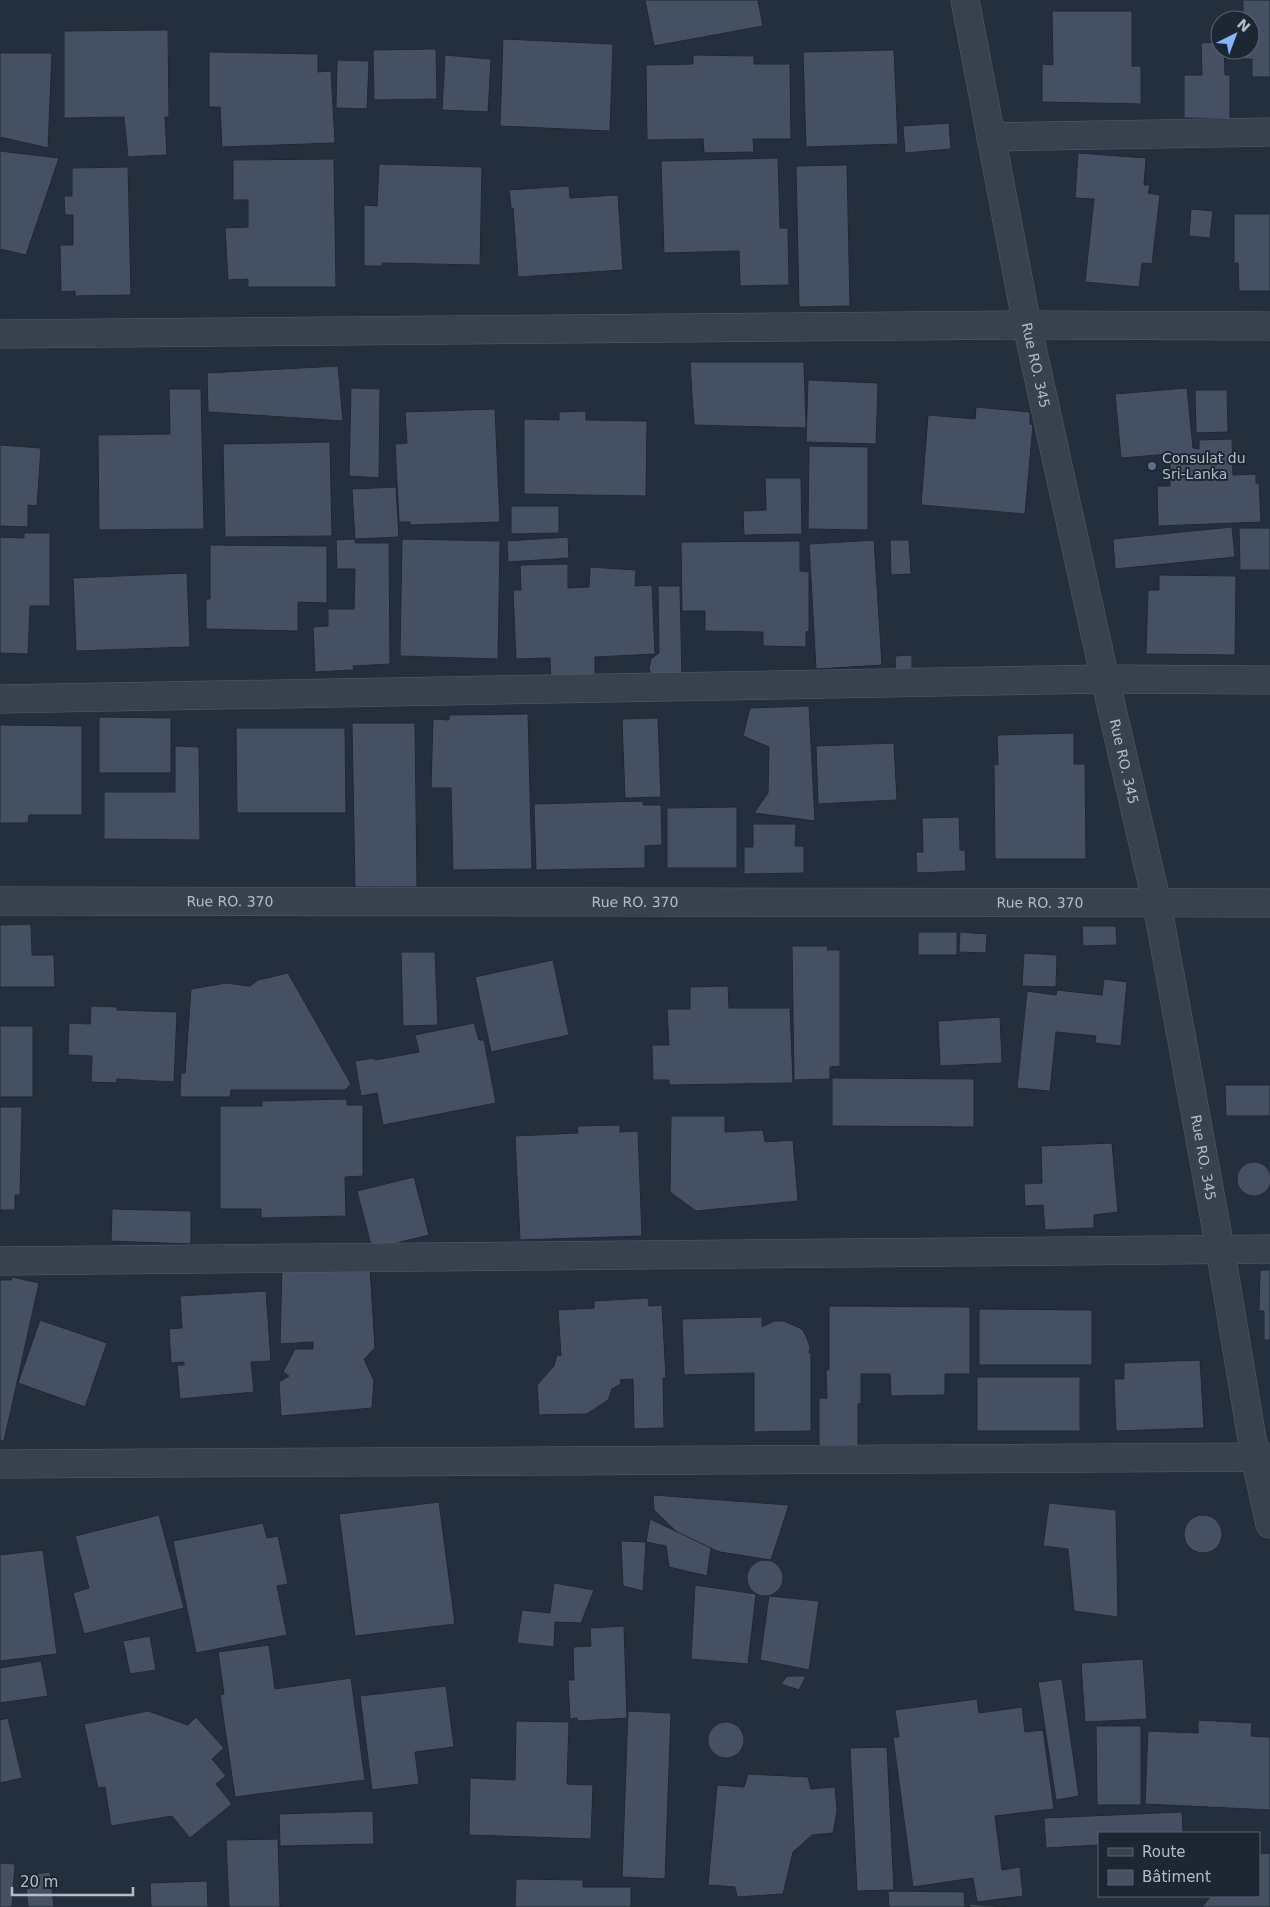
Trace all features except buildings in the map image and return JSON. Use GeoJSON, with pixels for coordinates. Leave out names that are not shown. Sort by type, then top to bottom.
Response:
{"type":"FeatureCollection","features":[{"type":"Feature","properties":{"kind":"street","name":"Rue RO. 345"},"geometry":{"type":"LineString","coordinates":[[966,0],[1027,325],[1157,904],[1220,1248],[1263,1457],[1270,1524]]}},
{"type":"Feature","properties":{"kind":"street"},"geometry":{"type":"LineString","coordinates":[[992,137],[1270,132]]}},
{"type":"Feature","properties":{"kind":"street"},"geometry":{"type":"LineString","coordinates":[[0,334],[1027,325],[1270,326]]}},
{"type":"Feature","properties":{"kind":"street"},"geometry":{"type":"LineString","coordinates":[[0,699],[1105,679],[1270,680]]}},
{"type":"Feature","properties":{"kind":"street","name":"Rue RO. 370"},"geometry":{"type":"LineString","coordinates":[[0,901],[1270,903]]}},
{"type":"Feature","properties":{"kind":"street"},"geometry":{"type":"LineString","coordinates":[[0,1261],[1270,1248]]}},
{"type":"Feature","properties":{"kind":"street"},"geometry":{"type":"LineString","coordinates":[[0,1464],[1263,1457]]}},
{"type":"Feature","properties":{"kind":"place","name":"Consulat du Sri-Lanka"},"geometry":{"type":"Point","coordinates":[1152,466]}}]}
